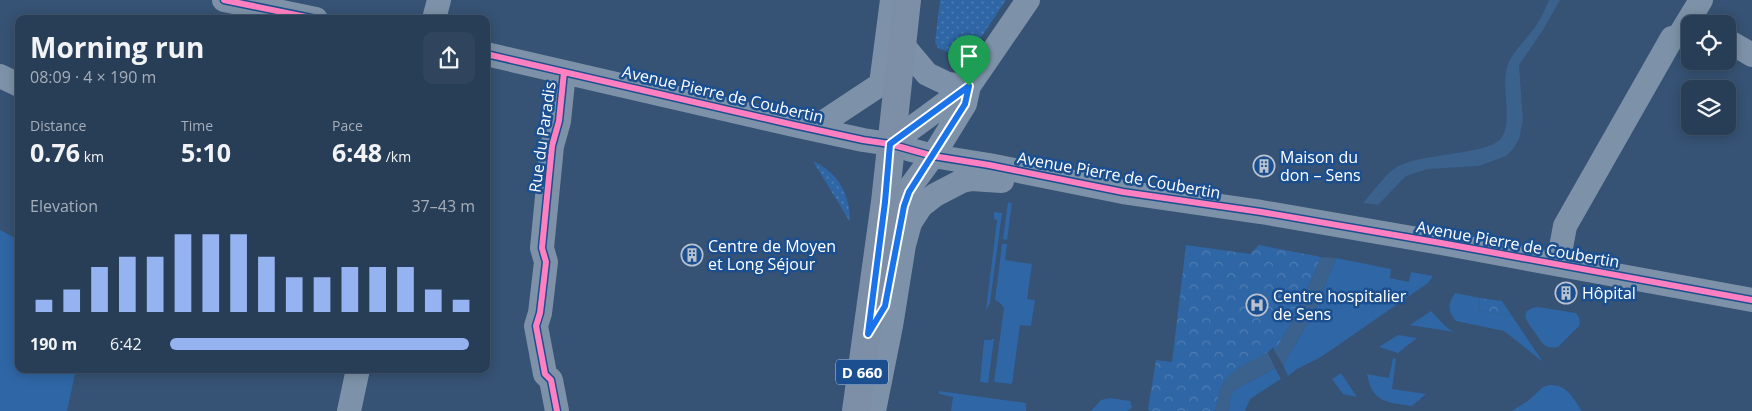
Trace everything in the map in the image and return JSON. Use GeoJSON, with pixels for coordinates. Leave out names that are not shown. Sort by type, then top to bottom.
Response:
{"type":"FeatureCollection","features":[{"type":"Feature","properties":{"kind":"main road"},"geometry":{"type":"LineString","coordinates":[[890,144],[907,0]]}},
{"type":"Feature","properties":{"kind":"main road","name":"D 660"},"geometry":{"type":"LineString","coordinates":[[856,411],[885,202],[890,144]]}},
{"type":"Feature","properties":{"kind":"street"},"geometry":{"type":"LineString","coordinates":[[224,0],[297,15]]}},
{"type":"Feature","properties":{"kind":"street"},"geometry":{"type":"LineString","coordinates":[[435,15],[439,0]]}},
{"type":"Feature","properties":{"kind":"street","name":"Avenue Pierre de Coubertin"},"geometry":{"type":"LineString","coordinates":[[813,129],[881,84],[892,0]]}},
{"type":"Feature","properties":{"kind":"street"},"geometry":{"type":"LineString","coordinates":[[890,144],[969,86],[1028,0]]}},
{"type":"Feature","properties":{"kind":"street"},"geometry":{"type":"LineString","coordinates":[[1558,264],[1565,226],[1672,38],[1679,36],[1697,14]]}},
{"type":"Feature","properties":{"kind":"street"},"geometry":{"type":"LineString","coordinates":[[901,43],[927,74],[948,84],[969,86]]}},
{"type":"Feature","properties":{"kind":"street"},"geometry":{"type":"LineString","coordinates":[[1736,45],[1752,55]]}},
{"type":"Feature","properties":{"kind":"street","name":"Avenue Pierre de Coubertin"},"geometry":{"type":"LineString","coordinates":[[490,55],[813,129],[890,144],[933,156],[1123,192],[1261,212],[1752,300]]}},
{"type":"Feature","properties":{"kind":"street","name":"Rue du Paradis"},"geometry":{"type":"LineString","coordinates":[[557,411],[551,380],[545,374],[536,326],[540,314],[546,262],[542,248],[552,146],[559,121],[564,72]]}},
{"type":"Feature","properties":{"kind":"street"},"geometry":{"type":"LineString","coordinates":[[0,76],[15,83]]}},
{"type":"Feature","properties":{"kind":"street"},"geometry":{"type":"LineString","coordinates":[[868,334],[885,306],[906,199],[911,186],[933,156],[965,104],[969,86]]}},
{"type":"Feature","properties":{"kind":"street","name":"Avenue Pierre de Coubertin"},"geometry":{"type":"LineString","coordinates":[[874,411],[891,326],[904,246],[910,223],[922,206],[935,195],[962,180],[971,178],[1123,192]]}},
{"type":"Feature","properties":{"kind":"street","name":"Avenue Pierre de Coubertin"},"geometry":{"type":"LineString","coordinates":[[1670,285],[1706,281],[1752,289]]}},
{"type":"Feature","properties":{"kind":"street"},"geometry":{"type":"LineString","coordinates":[[349,411],[357,373]]}},
{"type":"Feature","properties":{"kind":"green space"},"geometry":{"type":"Polygon","coordinates":[[[940,0],[1006,0],[968,57],[962,58],[938,48],[935,42],[940,0]]]}},
{"type":"Feature","properties":{"kind":"green space"},"geometry":{"type":"Polygon","coordinates":[[[813,161],[830,172],[841,186],[848,203],[850,222],[813,161]]]}},
{"type":"Feature","properties":{"kind":"green space"},"geometry":{"type":"Polygon","coordinates":[[[1008,202],[1012,203],[1007,240],[1003,239],[1008,202]]]}},
{"type":"Feature","properties":{"kind":"green space"},"geometry":{"type":"Polygon","coordinates":[[[994,212],[1002,213],[990,303],[986,310],[997,220],[994,219],[994,212]]]}},
{"type":"Feature","properties":{"kind":"green space"},"geometry":{"type":"Polygon","coordinates":[[[0,230],[15,238],[15,373],[75,373],[67,411],[0,411],[0,230]]]}},
{"type":"Feature","properties":{"kind":"green space"},"geometry":{"type":"Polygon","coordinates":[[[1002,244],[1007,244],[1005,260],[1032,264],[1027,299],[1035,300],[1031,326],[1020,325],[1012,384],[994,382],[1004,308],[995,300],[1002,244]]]}},
{"type":"Feature","properties":{"kind":"green space"},"geometry":{"type":"Polygon","coordinates":[[[1186,245],[1250,254],[1259,245],[1321,257],[1297,314],[1275,352],[1273,347],[1262,357],[1230,375],[1221,388],[1215,411],[1150,411],[1148,409],[1156,360],[1172,362],[1186,245]]]}},
{"type":"Feature","properties":{"kind":"green space"},"geometry":{"type":"Polygon","coordinates":[[[1336,258],[1391,269],[1390,278],[1409,282],[1411,272],[1433,276],[1428,283],[1321,357],[1297,369],[1288,376],[1283,365],[1313,314],[1336,258]]]}},
{"type":"Feature","properties":{"kind":"green space"},"geometry":{"type":"Polygon","coordinates":[[[1455,293],[1480,298],[1478,311],[1512,316],[1543,362],[1504,331],[1456,321],[1450,310],[1451,300],[1455,293]]]}},
{"type":"Feature","properties":{"kind":"green space"},"geometry":{"type":"Polygon","coordinates":[[[1480,298],[1502,301],[1512,316],[1478,311],[1480,298]]]}},
{"type":"Feature","properties":{"kind":"green space"},"geometry":{"type":"Polygon","coordinates":[[[1538,307],[1576,313],[1580,322],[1579,326],[1558,347],[1546,346],[1530,326],[1526,317],[1527,311],[1538,307]]]}},
{"type":"Feature","properties":{"kind":"green space"},"geometry":{"type":"Polygon","coordinates":[[[1431,311],[1446,327],[1454,332],[1410,325],[1431,311]]]}},
{"type":"Feature","properties":{"kind":"green space"},"geometry":{"type":"Polygon","coordinates":[[[1398,335],[1417,338],[1398,353],[1379,347],[1398,335]]]}},
{"type":"Feature","properties":{"kind":"green space"},"geometry":{"type":"Polygon","coordinates":[[[994,339],[988,383],[980,382],[984,340],[994,339]]]}},
{"type":"Feature","properties":{"kind":"green space"},"geometry":{"type":"Polygon","coordinates":[[[1393,358],[1396,359],[1392,389],[1426,394],[1412,406],[1388,402],[1382,399],[1377,396],[1369,384],[1367,374],[1389,378],[1393,358]]]}},
{"type":"Feature","properties":{"kind":"green space"},"geometry":{"type":"Polygon","coordinates":[[[1275,368],[1281,379],[1250,399],[1245,411],[1228,411],[1230,398],[1234,390],[1275,368]]]}},
{"type":"Feature","properties":{"kind":"green space"},"geometry":{"type":"Polygon","coordinates":[[[1341,373],[1357,397],[1343,394],[1332,379],[1341,373]]]}},
{"type":"Feature","properties":{"kind":"green space"},"geometry":{"type":"Polygon","coordinates":[[[1549,385],[1565,389],[1582,411],[1512,411],[1529,400],[1543,387],[1549,385]]]}},
{"type":"Feature","properties":{"kind":"green space"},"geometry":{"type":"Polygon","coordinates":[[[939,391],[1026,403],[1026,411],[951,411],[953,397],[939,394],[939,391]]]}},
{"type":"Feature","properties":{"kind":"green space"},"geometry":{"type":"Polygon","coordinates":[[[1110,398],[1130,401],[1132,408],[1127,411],[1091,411],[1101,400],[1110,398]]]}},
{"type":"Feature","properties":{"kind":"shaded area"},"geometry":{"type":"Polygon","coordinates":[[[1549,0],[1560,0],[1543,30],[1519,65],[1523,120],[1519,139],[1513,149],[1506,156],[1479,166],[1428,169],[1406,176],[1378,205],[1363,203],[1394,169],[1419,160],[1484,148],[1502,137],[1505,130],[1507,111],[1505,81],[1508,64],[1534,29],[1549,0]]]}},
{"type":"Feature","properties":{"kind":"shaded area"},"geometry":{"type":"Polygon","coordinates":[[[1321,257],[1336,258],[1313,314],[1283,365],[1275,352],[1297,314],[1321,257]]]}},
{"type":"Feature","properties":{"kind":"shaded area"},"geometry":{"type":"Polygon","coordinates":[[[1268,353],[1275,368],[1234,390],[1228,411],[1215,411],[1221,388],[1229,376],[1244,365],[1268,353]]]}},
{"type":"Feature","properties":{"kind":"cycle path"},"geometry":{"type":"LineString","coordinates":[[224,0],[297,15]]}},
{"type":"Feature","properties":{"kind":"cycle path"},"geometry":{"type":"LineString","coordinates":[[490,55],[794,125],[890,144],[933,156],[989,165],[1123,192],[1261,212],[1752,300]]}},
{"type":"Feature","properties":{"kind":"cycle path"},"geometry":{"type":"LineString","coordinates":[[557,411],[551,380],[545,374],[536,326],[540,313],[546,262],[542,248],[552,146],[559,121],[564,72]]}},
{"type":"Feature","properties":{"kind":"place","name":"Maison du don – Sens"},"geometry":{"type":"Point","coordinates":[1264,166]}},
{"type":"Feature","properties":{"kind":"place","name":"Centre de Moyen et Long Séjour"},"geometry":{"type":"Point","coordinates":[692,255]}},
{"type":"Feature","properties":{"kind":"place","name":"Hôpital"},"geometry":{"type":"Point","coordinates":[1566,293]}},
{"type":"Feature","properties":{"kind":"place","name":"Centre hospitalier de Sens"},"geometry":{"type":"Point","coordinates":[1257,305]}},
{"type":"Feature","properties":{"kind":"route"},"geometry":{"type":"LineString","coordinates":[[969,86],[965,104],[933,156],[911,186],[904,206],[885,306],[868,334],[885,202],[890,144],[969,86]]}}]}
